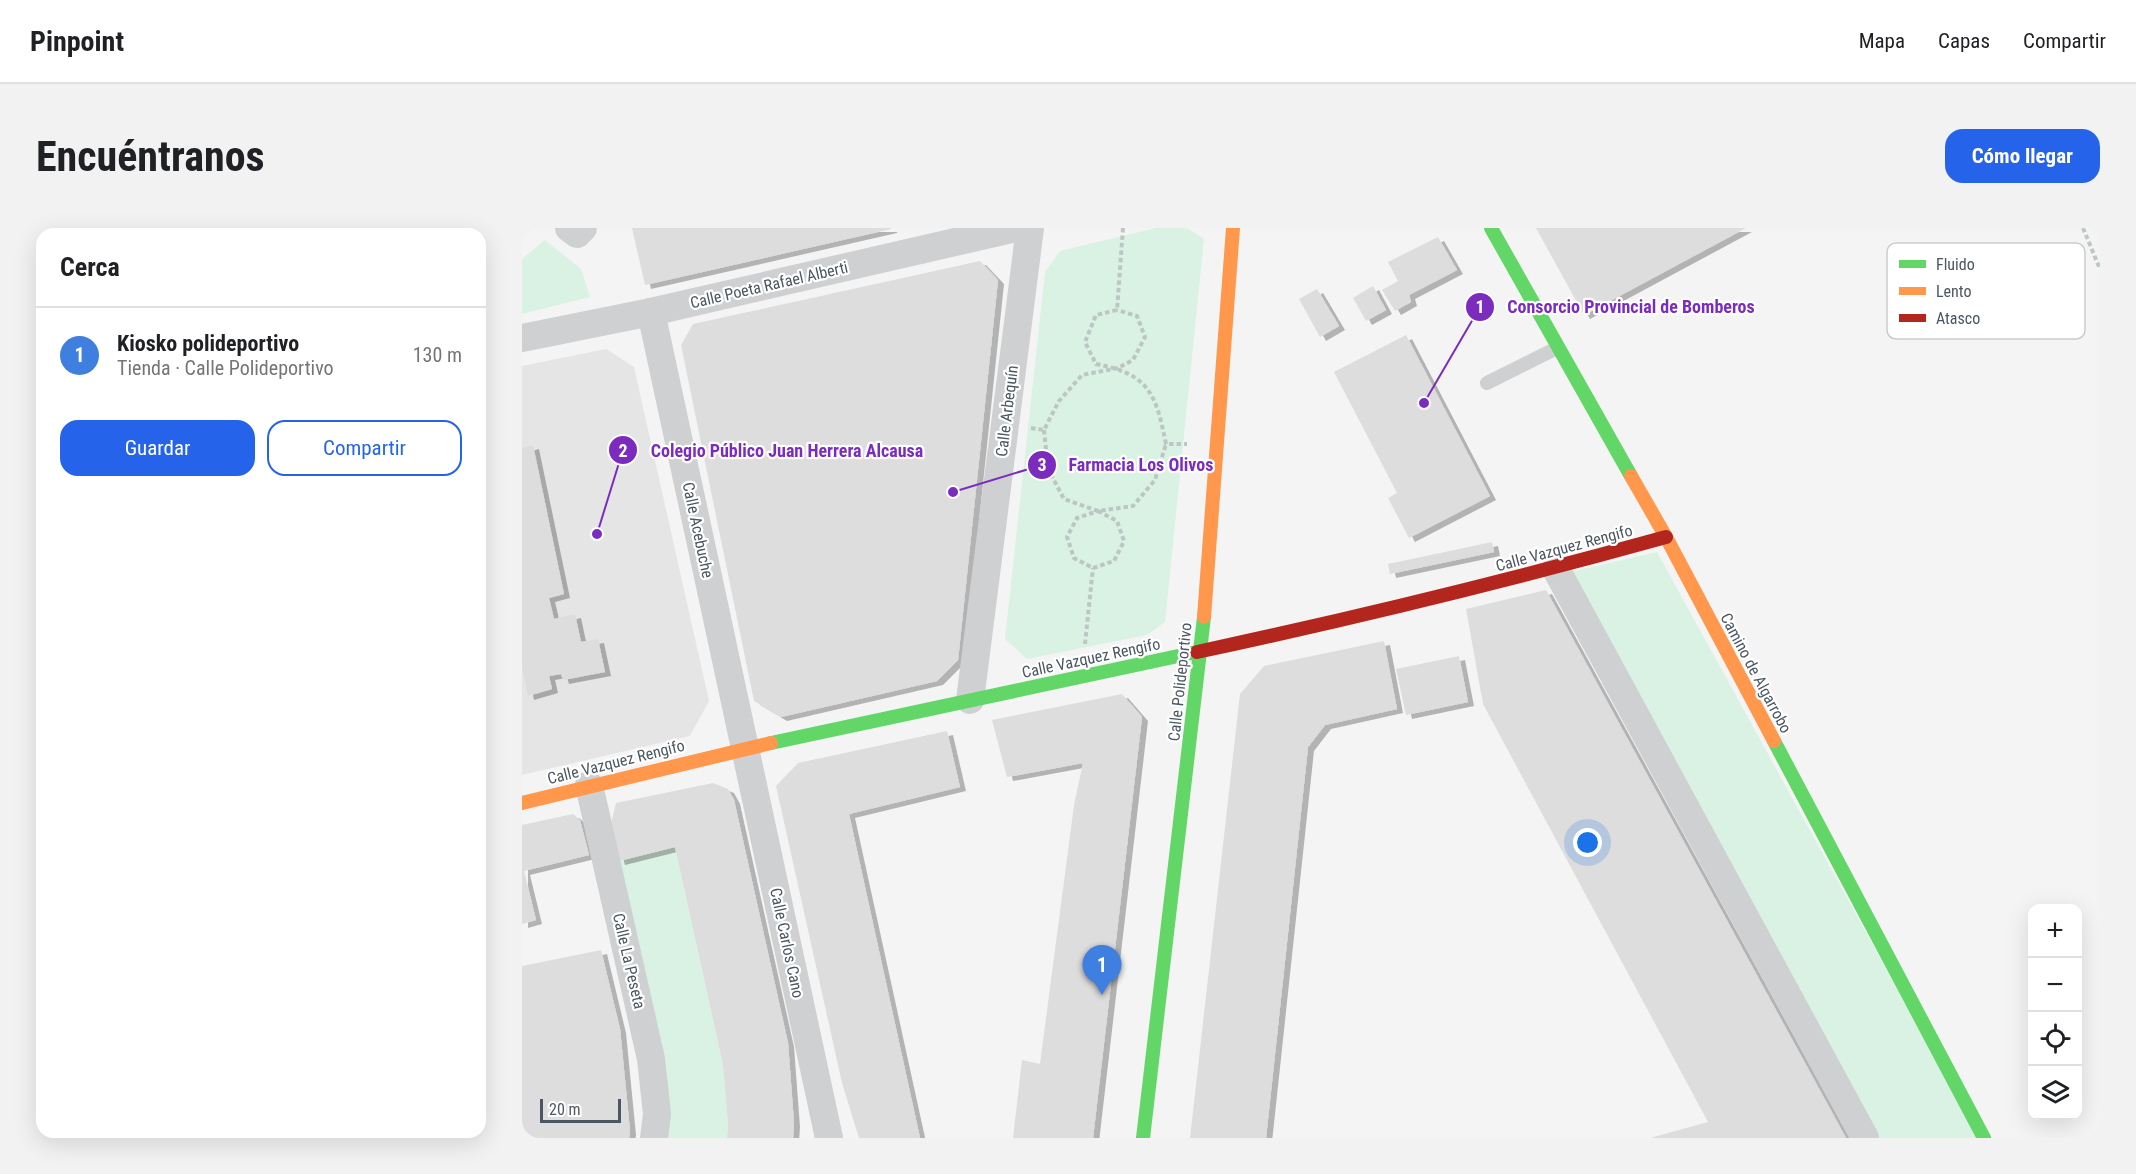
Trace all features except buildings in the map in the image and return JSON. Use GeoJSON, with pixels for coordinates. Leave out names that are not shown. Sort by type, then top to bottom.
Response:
{"type":"FeatureCollection","features":[{"type":"Feature","properties":{"kind":"street"},"geometry":{"type":"LineString","coordinates":[[569,228],[577,234],[583,228]]}},
{"type":"Feature","properties":{"kind":"street","name":"Calle Poeta Rafael Alberti"},"geometry":{"type":"LineString","coordinates":[[522,338],[651,312],[1016,228]]}},
{"type":"Feature","properties":{"kind":"street","name":"Calle Arbequín"},"geometry":{"type":"LineString","coordinates":[[970,700],[1030,228]]}},
{"type":"Feature","properties":{"kind":"street","name":"Calle Polideportivo"},"geometry":{"type":"LineString","coordinates":[[1143,1138],[1201,651],[1233,228]]}},
{"type":"Feature","properties":{"kind":"street","name":"Camino de Algarrobo"},"geometry":{"type":"LineString","coordinates":[[1491,228],[1666,537],[1984,1138]]}},
{"type":"Feature","properties":{"kind":"street","name":"Calle Acebuche"},"geometry":{"type":"LineString","coordinates":[[651,312],[745,748]]}},
{"type":"Feature","properties":{"kind":"street","name":"Calle Vazquez Rengifo"},"geometry":{"type":"LineString","coordinates":[[522,803],[745,748],[1201,651],[1556,569],[1666,537]]}},
{"type":"Feature","properties":{"kind":"street"},"geometry":{"type":"LineString","coordinates":[[1556,569],[1865,1138]]}},
{"type":"Feature","properties":{"kind":"street","name":"Calle Carlos Cano"},"geometry":{"type":"LineString","coordinates":[[745,748],[830,1138]]}},
{"type":"Feature","properties":{"kind":"street","name":"Calle La Peseta"},"geometry":{"type":"LineString","coordinates":[[589,785],[651,1059],[657,1114],[654,1138]]}},
{"type":"Feature","properties":{"kind":"lane"},"geometry":{"type":"LineString","coordinates":[[1487,383],[1557,348]]}},
{"type":"Feature","properties":{"kind":"path"},"geometry":{"type":"LineString","coordinates":[[1117,310],[1123,228]]}},
{"type":"Feature","properties":{"kind":"path"},"geometry":{"type":"LineString","coordinates":[[2083,228],[2100,269]]}},
{"type":"Feature","properties":{"kind":"path"},"geometry":{"type":"LineString","coordinates":[[1117,310],[1096,315],[1085,342],[1096,364],[1118,368],[1145,384],[1160,414],[1166,444],[1155,480],[1133,506],[1098,511],[1077,518],[1067,537],[1074,558],[1093,568],[1114,561],[1124,541],[1117,521],[1098,511],[1064,499],[1048,469],[1044,430],[1059,401],[1082,375],[1118,368],[1133,360],[1145,337],[1137,316],[1117,310]]}},
{"type":"Feature","properties":{"kind":"path"},"geometry":{"type":"LineString","coordinates":[[1005,424],[1044,430]]}},
{"type":"Feature","properties":{"kind":"path"},"geometry":{"type":"LineString","coordinates":[[1166,444],[1216,445]]}},
{"type":"Feature","properties":{"kind":"path"},"geometry":{"type":"LineString","coordinates":[[1082,677],[1093,568]]}},
{"type":"Feature","properties":{"kind":"shaded area"},"geometry":{"type":"Polygon","coordinates":[[[606,349],[634,367],[709,701],[690,736],[522,775],[522,366],[606,349]]]}},
{"type":"Feature","properties":{"kind":"green space"},"geometry":{"type":"Polygon","coordinates":[[[1156,228],[1187,228],[1204,239],[1165,622],[1147,635],[1027,659],[1005,639],[1045,272],[1060,251],[1156,228]]]}},
{"type":"Feature","properties":{"kind":"green space"},"geometry":{"type":"Polygon","coordinates":[[[545,240],[581,269],[590,297],[522,314],[522,259],[545,240]]]}},
{"type":"Feature","properties":{"kind":"green space"},"geometry":{"type":"Polygon","coordinates":[[[1657,552],[1979,1138],[1872,1138],[1566,573],[1657,552]]]}},
{"type":"Feature","properties":{"kind":"green space"},"geometry":{"type":"Polygon","coordinates":[[[675,847],[723,1065],[727,1138],[661,1138],[619,861],[675,847]]]}},
{"type":"Feature","properties":{"kind":"traffic: fast"},"geometry":{"type":"LineString","coordinates":[[1491,228],[1631,476]]}},
{"type":"Feature","properties":{"kind":"traffic: fast"},"geometry":{"type":"LineString","coordinates":[[1143,1138],[1204,617]]}},
{"type":"Feature","properties":{"kind":"traffic: fast"},"geometry":{"type":"LineString","coordinates":[[771,743],[1197,652]]}},
{"type":"Feature","properties":{"kind":"traffic: fast"},"geometry":{"type":"LineString","coordinates":[[1774,741],[1984,1138]]}},
{"type":"Feature","properties":{"kind":"traffic: slow"},"geometry":{"type":"LineString","coordinates":[[1204,617],[1233,228]]}},
{"type":"Feature","properties":{"kind":"traffic: slow"},"geometry":{"type":"LineString","coordinates":[[1631,476],[1666,537],[1774,741]]}},
{"type":"Feature","properties":{"kind":"traffic: slow"},"geometry":{"type":"LineString","coordinates":[[522,803],[771,743]]}},
{"type":"Feature","properties":{"kind":"traffic: jam"},"geometry":{"type":"LineString","coordinates":[[1197,652],[1433,598],[1666,537]]}},
{"type":"Feature","properties":{"kind":"place","name":"Consorcio Provincial de Bomberos"},"geometry":{"type":"Point","coordinates":[1424,403]}},
{"type":"Feature","properties":{"kind":"place","name":"Farmacia Los Olivos"},"geometry":{"type":"Point","coordinates":[953,492]}},
{"type":"Feature","properties":{"kind":"place","name":"Colegio Público Juan Herrera Alcausa"},"geometry":{"type":"Point","coordinates":[597,534]}},
{"type":"Feature","properties":{"kind":"place","name":"Kiosko polideportivo"},"geometry":{"type":"Point","coordinates":[1102,995]}}]}
